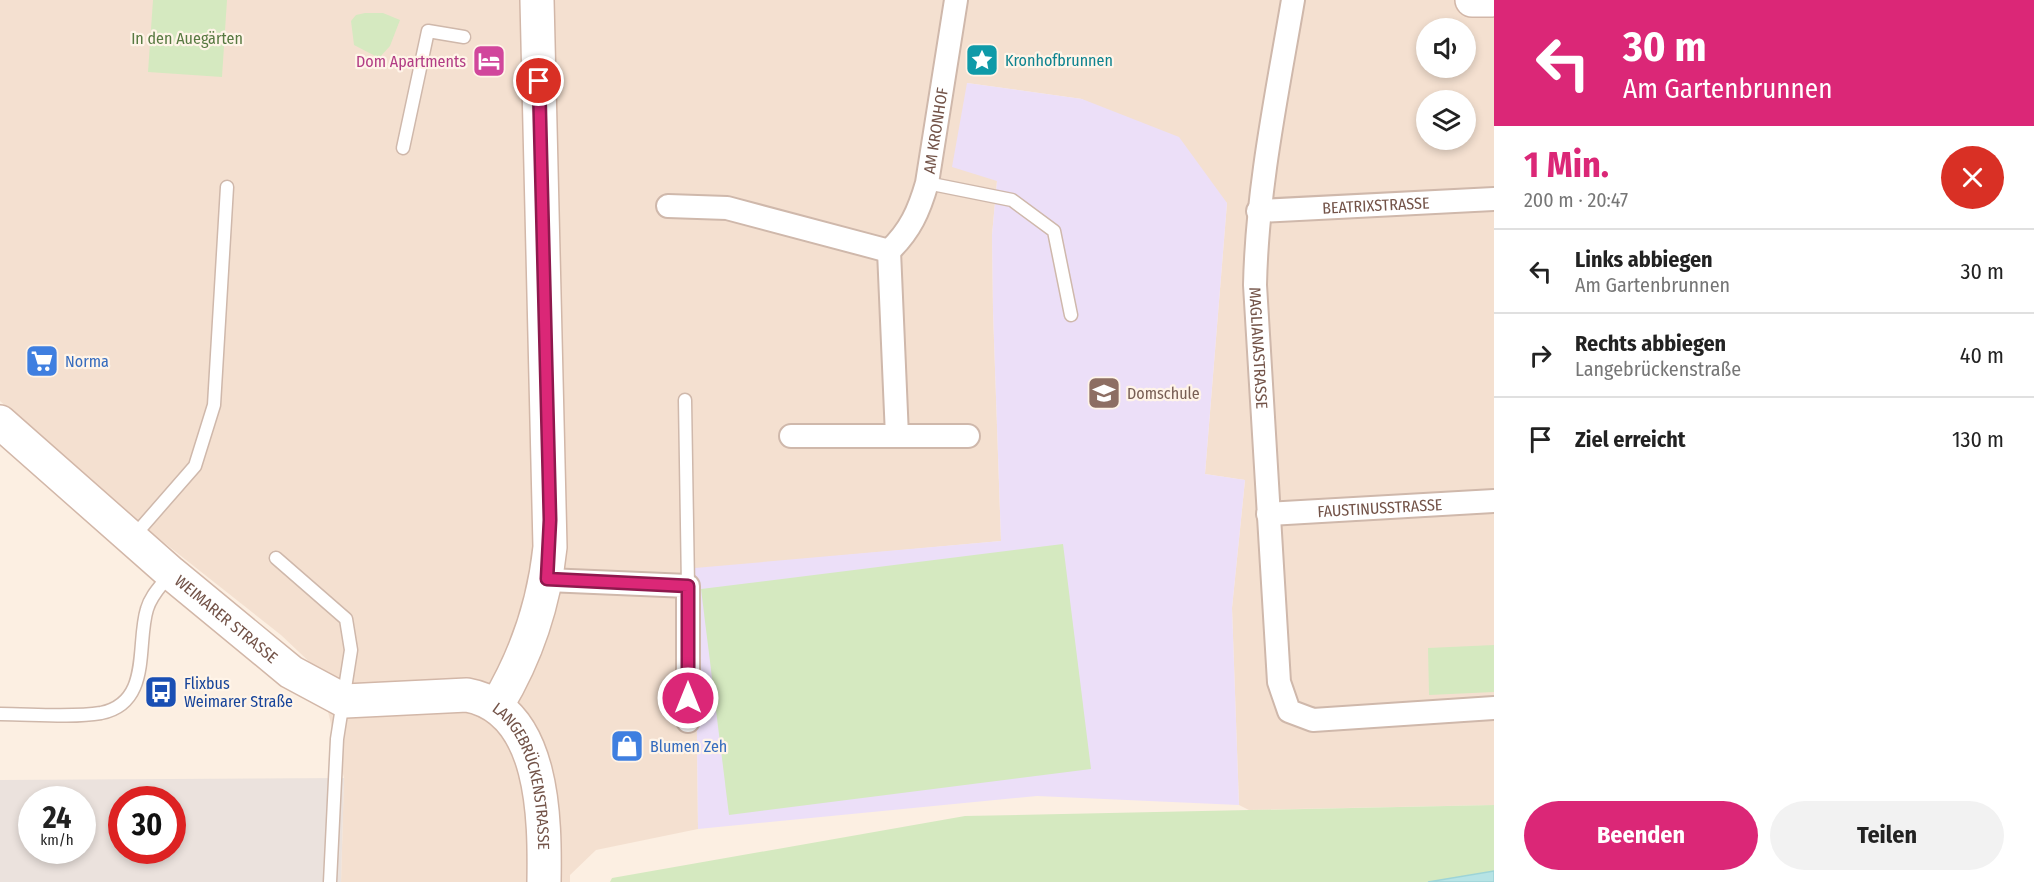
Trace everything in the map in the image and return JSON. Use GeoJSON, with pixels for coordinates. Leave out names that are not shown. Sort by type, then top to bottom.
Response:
{"type":"FeatureCollection","features":[{"type":"Feature","properties":{"kind":"main road","name":"LANGEBRÜCKENSTRASSE"},"geometry":{"type":"LineString","coordinates":[[537,0],[531,35],[550,520],[547,579],[537,620],[523,658],[497,705],[516,726],[537,778],[545,827],[544,882]]}},
{"type":"Feature","properties":{"kind":"main road"},"geometry":{"type":"LineString","coordinates":[[1472,0],[1491,0]]}},
{"type":"Feature","properties":{"kind":"main road","name":"WEIMARER STRASSE"},"geometry":{"type":"LineString","coordinates":[[0,422],[171,573],[291,672],[345,701]]}},
{"type":"Feature","properties":{"kind":"main road"},"geometry":{"type":"LineString","coordinates":[[345,701],[467,695],[483,698],[497,705]]}},
{"type":"Feature","properties":{"kind":"street","name":"AM KRONHOF"},"geometry":{"type":"LineString","coordinates":[[889,251],[911,226],[919,212],[927,183],[956,0]]}},
{"type":"Feature","properties":{"kind":"street","name":"MAGLIANASTRASSE"},"geometry":{"type":"LineString","coordinates":[[1293,0],[1258,212],[1255,285],[1279,682],[1283,698],[1289,711],[1313,720],[1494,708]]}},
{"type":"Feature","properties":{"kind":"street","name":"BEATRIXSTRASSE"},"geometry":{"type":"LineString","coordinates":[[1258,212],[1494,199]]}},
{"type":"Feature","properties":{"kind":"street"},"geometry":{"type":"LineString","coordinates":[[668,206],[727,208],[889,251],[897,436]]}},
{"type":"Feature","properties":{"kind":"street"},"geometry":{"type":"LineString","coordinates":[[791,436],[968,436]]}},
{"type":"Feature","properties":{"kind":"street","name":"FAUSTINUSSTRASSE"},"geometry":{"type":"LineString","coordinates":[[1268,514],[1494,501]]}},
{"type":"Feature","properties":{"kind":"street"},"geometry":{"type":"LineString","coordinates":[[547,579],[688,586],[688,721]]}},
{"type":"Feature","properties":{"kind":"lane"},"geometry":{"type":"LineString","coordinates":[[403,148],[428,31],[464,37]]}},
{"type":"Feature","properties":{"kind":"lane"},"geometry":{"type":"LineString","coordinates":[[927,183],[1012,200],[1054,231],[1071,315]]}},
{"type":"Feature","properties":{"kind":"lane"},"geometry":{"type":"LineString","coordinates":[[132,538],[195,466],[214,405],[227,187]]}},
{"type":"Feature","properties":{"kind":"lane"},"geometry":{"type":"LineString","coordinates":[[685,400],[688,586]]}},
{"type":"Feature","properties":{"kind":"lane"},"geometry":{"type":"LineString","coordinates":[[276,558],[346,619],[351,650],[345,701],[337,739],[330,882]]}},
{"type":"Feature","properties":{"kind":"lane"},"geometry":{"type":"LineString","coordinates":[[0,714],[100,713],[122,703],[137,683],[141,670],[144,627],[150,598],[171,573]]}},
{"type":"Feature","properties":{"kind":"shaded area"},"geometry":{"type":"Polygon","coordinates":[[[0,0],[1494,0],[1494,805],[1249,810],[1239,805],[1232,608],[1245,480],[1205,474],[1227,203],[1082,99],[967,83],[997,181],[992,235],[1001,541],[695,569],[698,829],[596,850],[570,875],[570,882],[341,882],[344,778],[318,670],[281,635],[119,507],[0,401],[0,0]]]}},
{"type":"Feature","properties":{"kind":"shaded area","name":"Domschule"},"geometry":{"type":"Polygon","coordinates":[[[967,83],[1082,99],[1179,137],[1227,203],[1205,474],[1245,480],[1232,608],[1239,805],[1037,796],[698,829],[695,568],[1001,541],[992,235],[997,181],[952,167],[967,83]]]}},
{"type":"Feature","properties":{"kind":"shaded area"},"geometry":{"type":"Polygon","coordinates":[[[344,778],[341,882],[0,882],[0,780],[344,778]]]}},
{"type":"Feature","properties":{"kind":"green space","name":"In den Auegärten"},"geometry":{"type":"Polygon","coordinates":[[[153,0],[227,0],[222,77],[148,72],[153,0]]]}},
{"type":"Feature","properties":{"kind":"green space"},"geometry":{"type":"Polygon","coordinates":[[[383,13],[400,20],[390,46],[379,58],[354,45],[351,21],[356,15],[383,13]]]}},
{"type":"Feature","properties":{"kind":"green space"},"geometry":{"type":"Polygon","coordinates":[[[1063,544],[1091,769],[729,815],[701,589],[1063,544]]]}},
{"type":"Feature","properties":{"kind":"green space"},"geometry":{"type":"Polygon","coordinates":[[[1494,645],[1494,692],[1429,695],[1428,648],[1494,645]]]}},
{"type":"Feature","properties":{"kind":"green space"},"geometry":{"type":"Polygon","coordinates":[[[1494,805],[1494,882],[610,882],[612,878],[965,816],[1494,805]]]}},
{"type":"Feature","properties":{"kind":"water"},"geometry":{"type":"Polygon","coordinates":[[[1494,871],[1494,882],[1428,882],[1494,871]]]}},
{"type":"Feature","properties":{"kind":"place","name":"Kronhofbrunnen"},"geometry":{"type":"Point","coordinates":[982,60]}},
{"type":"Feature","properties":{"kind":"place","name":"Dom Apartments"},"geometry":{"type":"Point","coordinates":[489,61]}},
{"type":"Feature","properties":{"kind":"place","name":"Norma"},"geometry":{"type":"Point","coordinates":[42,361]}},
{"type":"Feature","properties":{"kind":"place","name":"Domschule"},"geometry":{"type":"Point","coordinates":[1104,393]}},
{"type":"Feature","properties":{"kind":"place","name":"Flixbus Weimarer Straße"},"geometry":{"type":"Point","coordinates":[161,692]}},
{"type":"Feature","properties":{"kind":"place","name":"Blumen Zeh"},"geometry":{"type":"Point","coordinates":[627,746]}},
{"type":"Feature","properties":{"kind":"route"},"geometry":{"type":"LineString","coordinates":[[539,81],[550,520],[547,579],[688,586],[688,698]]}}]}
